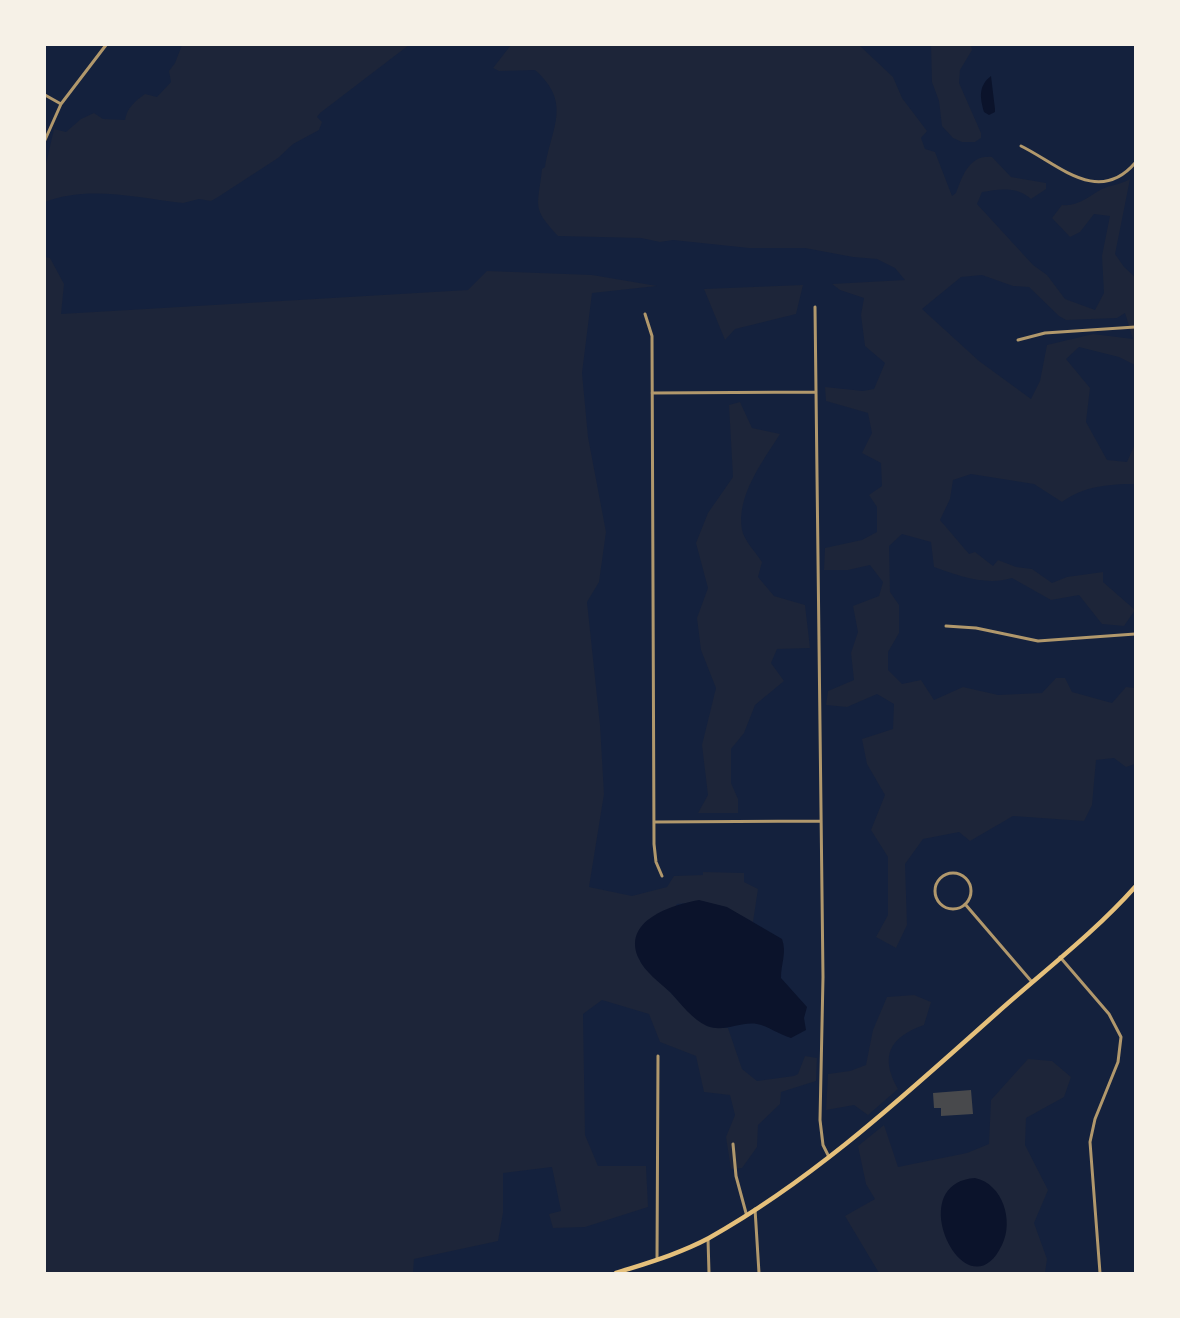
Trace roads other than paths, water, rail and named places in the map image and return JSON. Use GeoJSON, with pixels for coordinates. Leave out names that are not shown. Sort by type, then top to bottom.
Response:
{"type":"FeatureCollection","features":[{"type":"Feature","properties":{"kind":"main road"},"geometry":{"type":"LineString","coordinates":[[616,1273],[657,1260],[708,1238],[829,1156],[884,1113],[1060,957],[1135,887]]}},
{"type":"Feature","properties":{"kind":"street"},"geometry":{"type":"LineString","coordinates":[[45,140],[61,104],[106,45]]}},
{"type":"Feature","properties":{"kind":"street"},"geometry":{"type":"LineString","coordinates":[[45,95],[61,104]]}},
{"type":"Feature","properties":{"kind":"street"},"geometry":{"type":"LineString","coordinates":[[1021,146],[1069,174],[1088,181],[1112,180],[1135,163]]}},
{"type":"Feature","properties":{"kind":"street"},"geometry":{"type":"LineString","coordinates":[[815,307],[823,1029],[820,1120],[823,1144],[829,1156]]}},
{"type":"Feature","properties":{"kind":"street"},"geometry":{"type":"LineString","coordinates":[[645,314],[652,336],[654,822],[656,862],[662,876]]}},
{"type":"Feature","properties":{"kind":"street"},"geometry":{"type":"LineString","coordinates":[[1018,340],[1054,332],[1135,327]]}},
{"type":"Feature","properties":{"kind":"street"},"geometry":{"type":"LineString","coordinates":[[652,393],[816,392]]}},
{"type":"Feature","properties":{"kind":"street"},"geometry":{"type":"LineString","coordinates":[[946,626],[976,628],[1038,641],[1135,634]]}},
{"type":"Feature","properties":{"kind":"street"},"geometry":{"type":"LineString","coordinates":[[654,822],[820,821]]}},
{"type":"Feature","properties":{"kind":"street"},"geometry":{"type":"LineString","coordinates":[[955,873],[965,878],[971,891],[965,904],[951,909],[939,902],[936,887],[941,878],[955,873]]}},
{"type":"Feature","properties":{"kind":"street"},"geometry":{"type":"LineString","coordinates":[[965,904],[1032,982]]}},
{"type":"Feature","properties":{"kind":"street"},"geometry":{"type":"LineString","coordinates":[[1060,957],[1112,1018],[1121,1036],[1118,1062],[1095,1119],[1090,1142],[1100,1273]]}},
{"type":"Feature","properties":{"kind":"street"},"geometry":{"type":"LineString","coordinates":[[657,1260],[658,1056]]}},
{"type":"Feature","properties":{"kind":"street"},"geometry":{"type":"LineString","coordinates":[[733,1144],[736,1176],[746,1213]]}},
{"type":"Feature","properties":{"kind":"street"},"geometry":{"type":"LineString","coordinates":[[755,1207],[759,1273]]}},
{"type":"Feature","properties":{"kind":"street"},"geometry":{"type":"LineString","coordinates":[[708,1238],[709,1273]]}}]}
